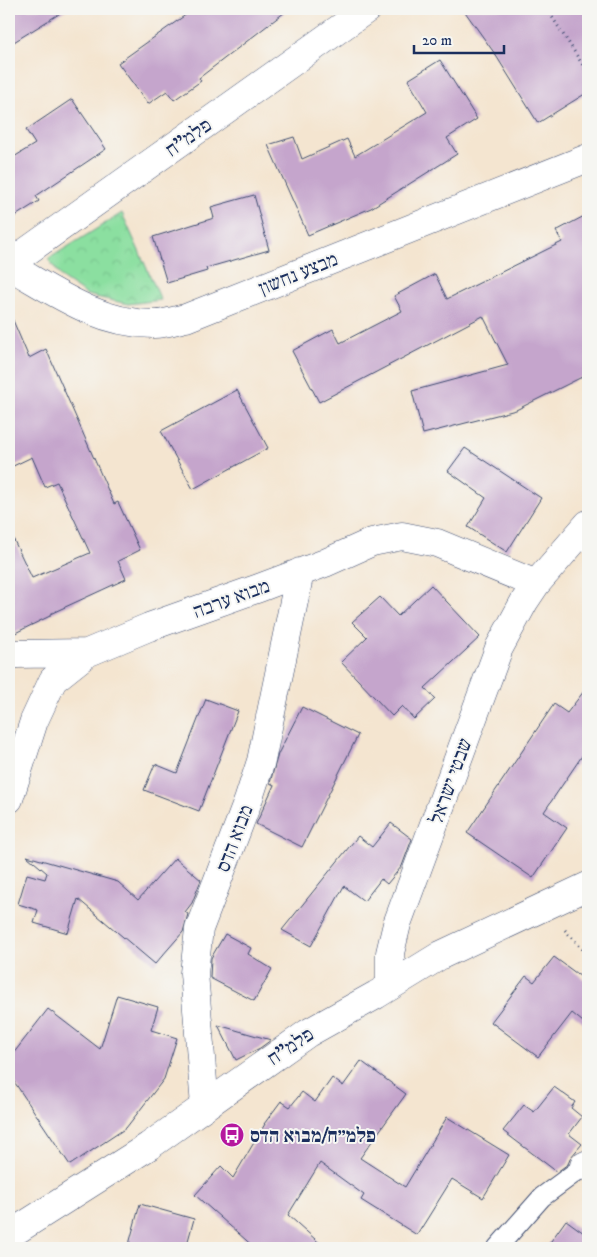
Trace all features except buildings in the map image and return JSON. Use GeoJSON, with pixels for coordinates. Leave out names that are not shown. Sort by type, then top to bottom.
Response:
{"type":"FeatureCollection","features":[{"type":"Feature","properties":{"kind":"street","name":"פלמ\"ח"},"geometry":{"type":"LineString","coordinates":[[9,265],[366,9]]}},
{"type":"Feature","properties":{"kind":"street","name":"מבצע נחשון"},"geometry":{"type":"LineString","coordinates":[[9,265],[86,310],[118,320],[154,324],[162,323],[186,318],[588,158]]}},
{"type":"Feature","properties":{"kind":"street","name":"שבטי ישראל"},"geometry":{"type":"LineString","coordinates":[[390,986],[390,954],[397,924],[499,648],[536,584],[588,524]]}},
{"type":"Feature","properties":{"kind":"street","name":"מבוא ערבה"},"geometry":{"type":"LineString","coordinates":[[9,799],[34,721],[53,680],[87,654],[149,627],[259,588],[372,542],[402,536],[437,543],[536,584]]}},
{"type":"Feature","properties":{"kind":"street","name":"מבוא הדס"},"geometry":{"type":"LineString","coordinates":[[205,1106],[194,973],[198,930],[261,761],[300,572]]}},
{"type":"Feature","properties":{"kind":"street"},"geometry":{"type":"LineString","coordinates":[[9,656],[16,654],[87,654]]}},
{"type":"Feature","properties":{"kind":"street","name":"פלמ\"ח"},"geometry":{"type":"LineString","coordinates":[[9,1235],[149,1146],[308,1032],[441,955],[588,886]]}},
{"type":"Feature","properties":{"kind":"lane"},"geometry":{"type":"LineString","coordinates":[[497,1248],[542,1197],[586,1165]]}},
{"type":"Feature","properties":{"kind":"lane"},"geometry":{"type":"LineString","coordinates":[[513,1248],[518,1224]]}},
{"type":"Feature","properties":{"kind":"path"},"geometry":{"type":"LineString","coordinates":[[547,9],[588,73]]}},
{"type":"Feature","properties":{"kind":"green space"},"geometry":{"type":"Polygon","coordinates":[[[122,213],[161,300],[128,304],[87,295],[63,279],[48,259],[122,213]]]}},
{"type":"Feature","properties":{"kind":"place","name":"פלמ״ח/מבוא הדס"},"geometry":{"type":"Point","coordinates":[232,1135]}}]}
